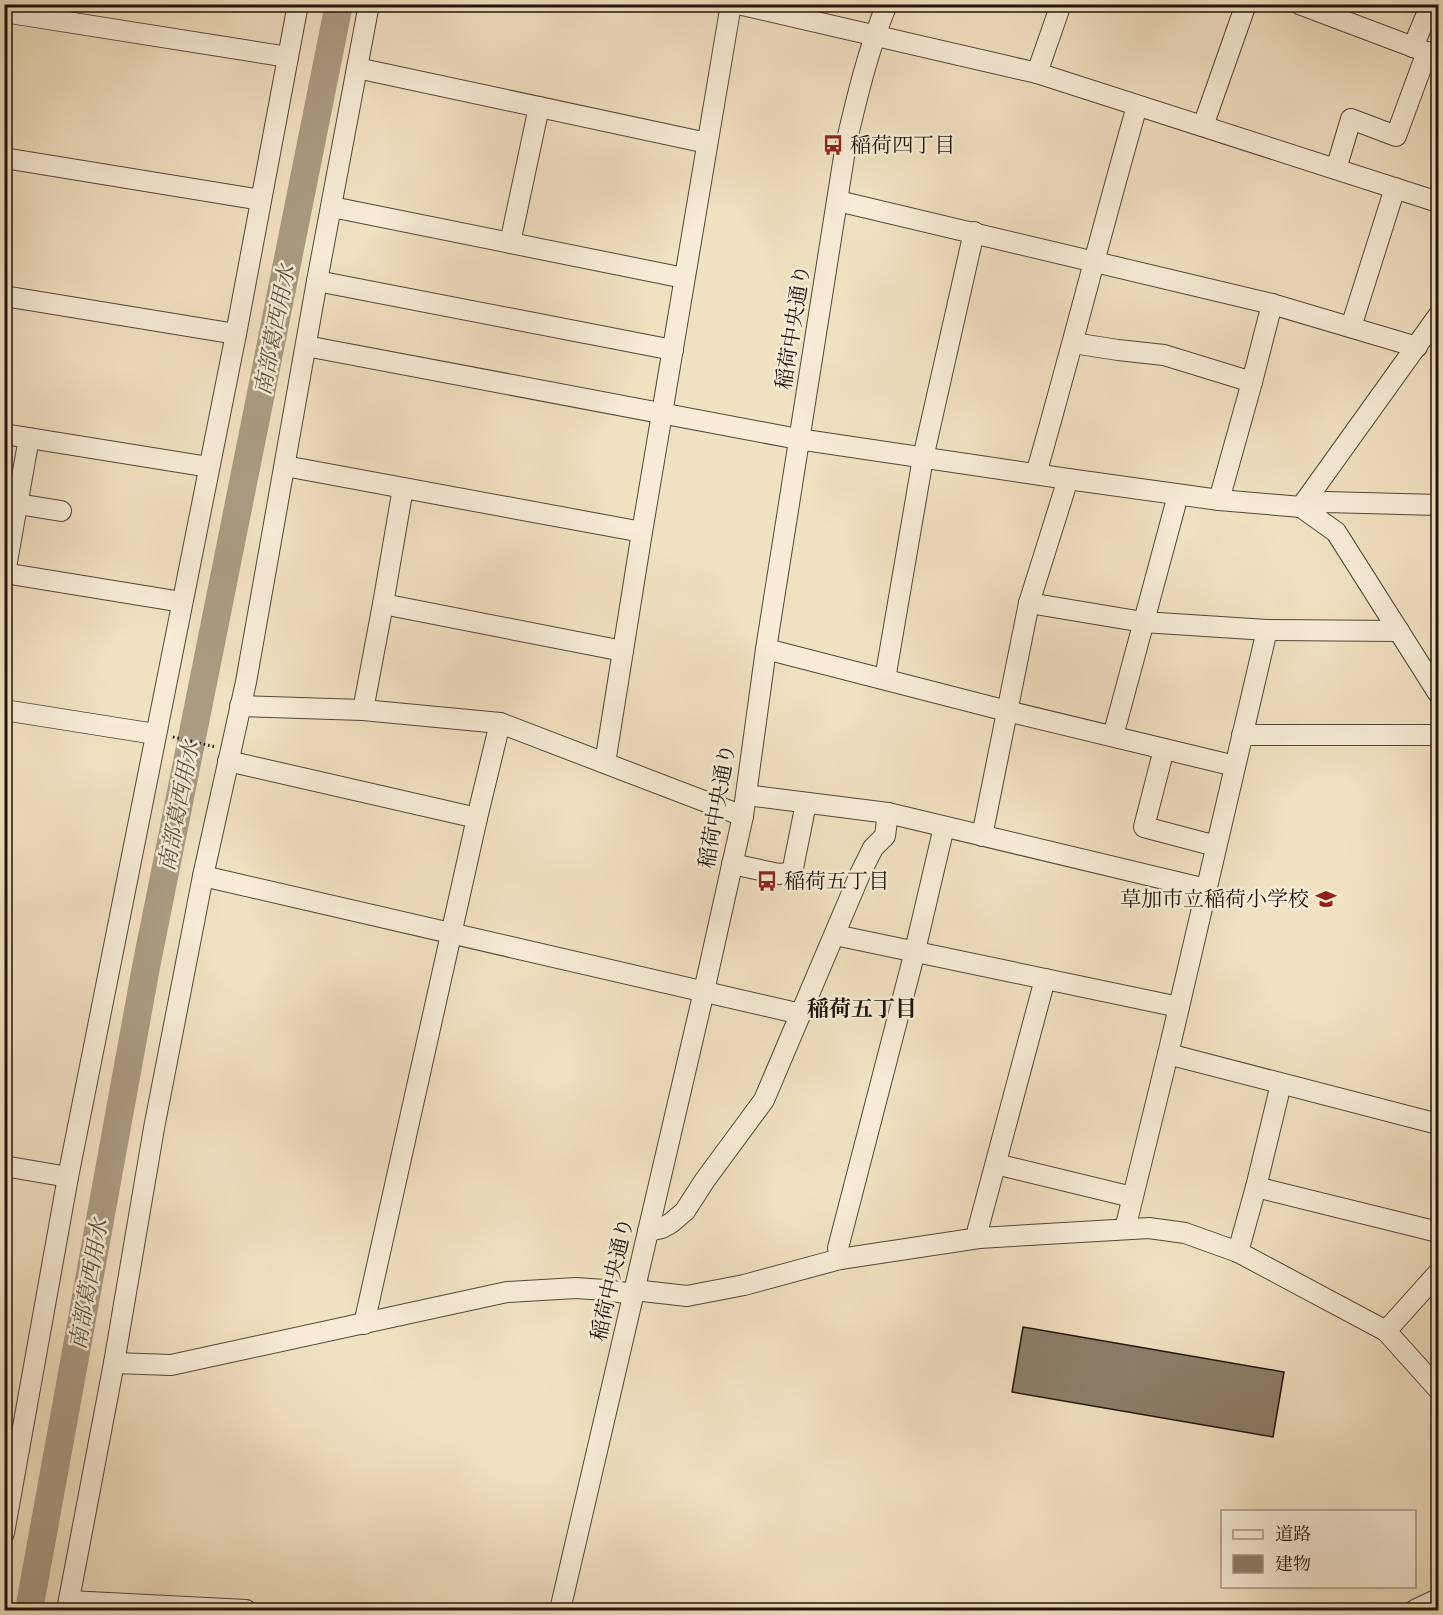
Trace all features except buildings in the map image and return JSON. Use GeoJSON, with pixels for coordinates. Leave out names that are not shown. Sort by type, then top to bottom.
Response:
{"type":"FeatureCollection","features":[{"type":"Feature","properties":{"kind":"street"},"geometry":{"type":"LineString","coordinates":[[4,1533],[68,1177],[236,334],[298,4]]}},
{"type":"Feature","properties":{"kind":"street"},"geometry":{"type":"LineString","coordinates":[[246,1611],[68,1606],[114,1363],[154,1128],[203,876],[246,682],[369,4]]}},
{"type":"Feature","properties":{"kind":"street"},"geometry":{"type":"LineString","coordinates":[[605,763],[731,4]]}},
{"type":"Feature","properties":{"kind":"street"},"geometry":{"type":"LineString","coordinates":[[738,4],[1037,73],[1438,202]]}},
{"type":"Feature","properties":{"kind":"street","name":"稲荷中央通り"},"geometry":{"type":"LineString","coordinates":[[560,1611],[704,991],[742,816],[798,439],[846,144],[874,36],[887,4]]}},
{"type":"Feature","properties":{"kind":"street"},"geometry":{"type":"LineString","coordinates":[[1037,73],[1061,4]]}},
{"type":"Feature","properties":{"kind":"street"},"geometry":{"type":"LineString","coordinates":[[1203,126],[1246,4]]}},
{"type":"Feature","properties":{"kind":"street"},"geometry":{"type":"LineString","coordinates":[[1299,4],[1426,52]]}},
{"type":"Feature","properties":{"kind":"street"},"geometry":{"type":"LineString","coordinates":[[1336,169],[1351,119],[1396,136],[1426,52],[1431,4]]}},
{"type":"Feature","properties":{"kind":"street"},"geometry":{"type":"LineString","coordinates":[[6,14],[288,57]]}},
{"type":"Feature","properties":{"kind":"street"},"geometry":{"type":"LineString","coordinates":[[357,68],[707,143]]}},
{"type":"Feature","properties":{"kind":"street"},"geometry":{"type":"LineString","coordinates":[[1036,474],[1137,106]]}},
{"type":"Feature","properties":{"kind":"street"},"geometry":{"type":"LineString","coordinates":[[510,243],[539,107]]}},
{"type":"Feature","properties":{"kind":"street"},"geometry":{"type":"LineString","coordinates":[[4,158],[261,200]]}},
{"type":"Feature","properties":{"kind":"street"},"geometry":{"type":"LineString","coordinates":[[1351,327],[1395,188]]}},
{"type":"Feature","properties":{"kind":"street"},"geometry":{"type":"LineString","coordinates":[[838,201],[1272,304],[1417,347]]}},
{"type":"Feature","properties":{"kind":"street"},"geometry":{"type":"LineString","coordinates":[[332,207],[684,278]]}},
{"type":"Feature","properties":{"kind":"street"},"geometry":{"type":"LineString","coordinates":[[885,679],[923,458],[974,232]]}},
{"type":"Feature","properties":{"kind":"street"},"geometry":{"type":"LineString","coordinates":[[317,281],[673,350]]}},
{"type":"Feature","properties":{"kind":"street"},"geometry":{"type":"LineString","coordinates":[[4,296],[236,334]]}},
{"type":"Feature","properties":{"kind":"street"},"geometry":{"type":"LineString","coordinates":[[1219,500],[1272,304]]}},
{"type":"Feature","properties":{"kind":"street"},"geometry":{"type":"LineString","coordinates":[[1301,507],[1438,316]]}},
{"type":"Feature","properties":{"kind":"street"},"geometry":{"type":"LineString","coordinates":[[1073,343],[1164,355],[1252,382]]}},
{"type":"Feature","properties":{"kind":"street"},"geometry":{"type":"LineString","coordinates":[[306,346],[798,439],[1178,495],[1301,507],[1327,502],[1438,505]]}},
{"type":"Feature","properties":{"kind":"street"},"geometry":{"type":"LineString","coordinates":[[4,434],[209,467]]}},
{"type":"Feature","properties":{"kind":"street"},"geometry":{"type":"LineString","coordinates":[[29,438],[5,573],[182,602]]}},
{"type":"Feature","properties":{"kind":"street"},"geometry":{"type":"LineString","coordinates":[[285,466],[642,532]]}},
{"type":"Feature","properties":{"kind":"street"},"geometry":{"type":"LineString","coordinates":[[982,836],[1029,603],[1068,479]]}},
{"type":"Feature","properties":{"kind":"street"},"geometry":{"type":"LineString","coordinates":[[363,710],[403,488]]}},
{"type":"Feature","properties":{"kind":"street"},"geometry":{"type":"LineString","coordinates":[[1113,736],[1178,495]]}},
{"type":"Feature","properties":{"kind":"street"},"geometry":{"type":"LineString","coordinates":[[18,504],[61,511]]}},
{"type":"Feature","properties":{"kind":"street"},"geometry":{"type":"LineString","coordinates":[[1301,507],[1336,532],[1438,693]]}},
{"type":"Feature","properties":{"kind":"street"},"geometry":{"type":"LineString","coordinates":[[1029,603],[1143,622],[1267,630],[1399,631]]}},
{"type":"Feature","properties":{"kind":"street"},"geometry":{"type":"LineString","coordinates":[[383,604],[623,651]]}},
{"type":"Feature","properties":{"kind":"street"},"geometry":{"type":"LineString","coordinates":[[1125,1228],[1267,630]]}},
{"type":"Feature","properties":{"kind":"street"},"geometry":{"type":"LineString","coordinates":[[766,649],[1007,711],[1235,766]]}},
{"type":"Feature","properties":{"kind":"street"},"geometry":{"type":"LineString","coordinates":[[240,706],[363,710],[500,723],[742,816]]}},
{"type":"Feature","properties":{"kind":"street"},"geometry":{"type":"LineString","coordinates":[[4,710],[155,734]]}},
{"type":"Feature","properties":{"kind":"street"},"geometry":{"type":"LineString","coordinates":[[364,1324],[500,723]]}},
{"type":"Feature","properties":{"kind":"street"},"geometry":{"type":"LineString","coordinates":[[1242,735],[1438,735]]}},
{"type":"Feature","properties":{"kind":"street"},"geometry":{"type":"LineString","coordinates":[[1164,749],[1144,826],[1216,846]]}},
{"type":"Feature","properties":{"kind":"street"},"geometry":{"type":"LineString","coordinates":[[228,762],[477,818]]}},
{"type":"Feature","properties":{"kind":"street"},"geometry":{"type":"LineString","coordinates":[[746,795],[888,813],[1206,889]]}},
{"type":"Feature","properties":{"kind":"street"},"geometry":{"type":"LineString","coordinates":[[732,864],[779,874],[788,873],[793,868],[806,803]]}},
{"type":"Feature","properties":{"kind":"street"},"geometry":{"type":"LineString","coordinates":[[648,1231],[662,1228],[685,1211],[764,1100],[860,874],[873,848],[885,836],[888,813]]}},
{"type":"Feature","properties":{"kind":"street"},"geometry":{"type":"LineString","coordinates":[[840,1259],[838,1248],[944,826]]}},
{"type":"Feature","properties":{"kind":"street"},"geometry":{"type":"LineString","coordinates":[[203,876],[801,1014]]}},
{"type":"Feature","properties":{"kind":"street"},"geometry":{"type":"LineString","coordinates":[[835,935],[1179,1007]]}},
{"type":"Feature","properties":{"kind":"street"},"geometry":{"type":"LineString","coordinates":[[979,1238],[978,1229],[1045,979]]}},
{"type":"Feature","properties":{"kind":"street"},"geometry":{"type":"LineString","coordinates":[[1168,1054],[1438,1124]]}},
{"type":"Feature","properties":{"kind":"street"},"geometry":{"type":"LineString","coordinates":[[1238,1252],[1281,1084]]}},
{"type":"Feature","properties":{"kind":"street"},"geometry":{"type":"LineString","coordinates":[[996,1164],[1132,1197]]}},
{"type":"Feature","properties":{"kind":"street"},"geometry":{"type":"LineString","coordinates":[[4,1166],[68,1177]]}},
{"type":"Feature","properties":{"kind":"street"},"geometry":{"type":"LineString","coordinates":[[1256,1188],[1438,1232]]}},
{"type":"Feature","properties":{"kind":"street"},"geometry":{"type":"LineString","coordinates":[[114,1363],[171,1365],[507,1292],[576,1288],[687,1296],[744,1285],[840,1259],[979,1238],[1149,1228],[1185,1233],[1238,1252],[1386,1331],[1438,1389]]}},
{"type":"Feature","properties":{"kind":"street"},"geometry":{"type":"LineString","coordinates":[[1386,1331],[1438,1273]]}},
{"type":"Feature","properties":{"kind":"street"},"geometry":{"type":"LineString","coordinates":[[1415,1611],[1438,1599]]}},
{"type":"Feature","properties":{"kind":"path"},"geometry":{"type":"LineString","coordinates":[[175,727],[173,738],[210,745]]}},
{"type":"Feature","properties":{"kind":"waterway","name":"南部葛西用水"},"geometry":{"type":"LineString","coordinates":[[29,1610],[146,967],[339,4]]}},
{"type":"Feature","properties":{"kind":"place","name":"稲荷四丁目"},"geometry":{"type":"Point","coordinates":[833,145]}},
{"type":"Feature","properties":{"kind":"place","name":"稲荷五丁目"},"geometry":{"type":"Point","coordinates":[767,881]}},
{"type":"Feature","properties":{"kind":"place","name":"草加市立稲荷小学校"},"geometry":{"type":"Point","coordinates":[1326,899]}},
{"type":"Feature","properties":{"kind":"district","name":"稲荷五丁目"},"geometry":{"type":"Point","coordinates":[862,1008]}}]}
